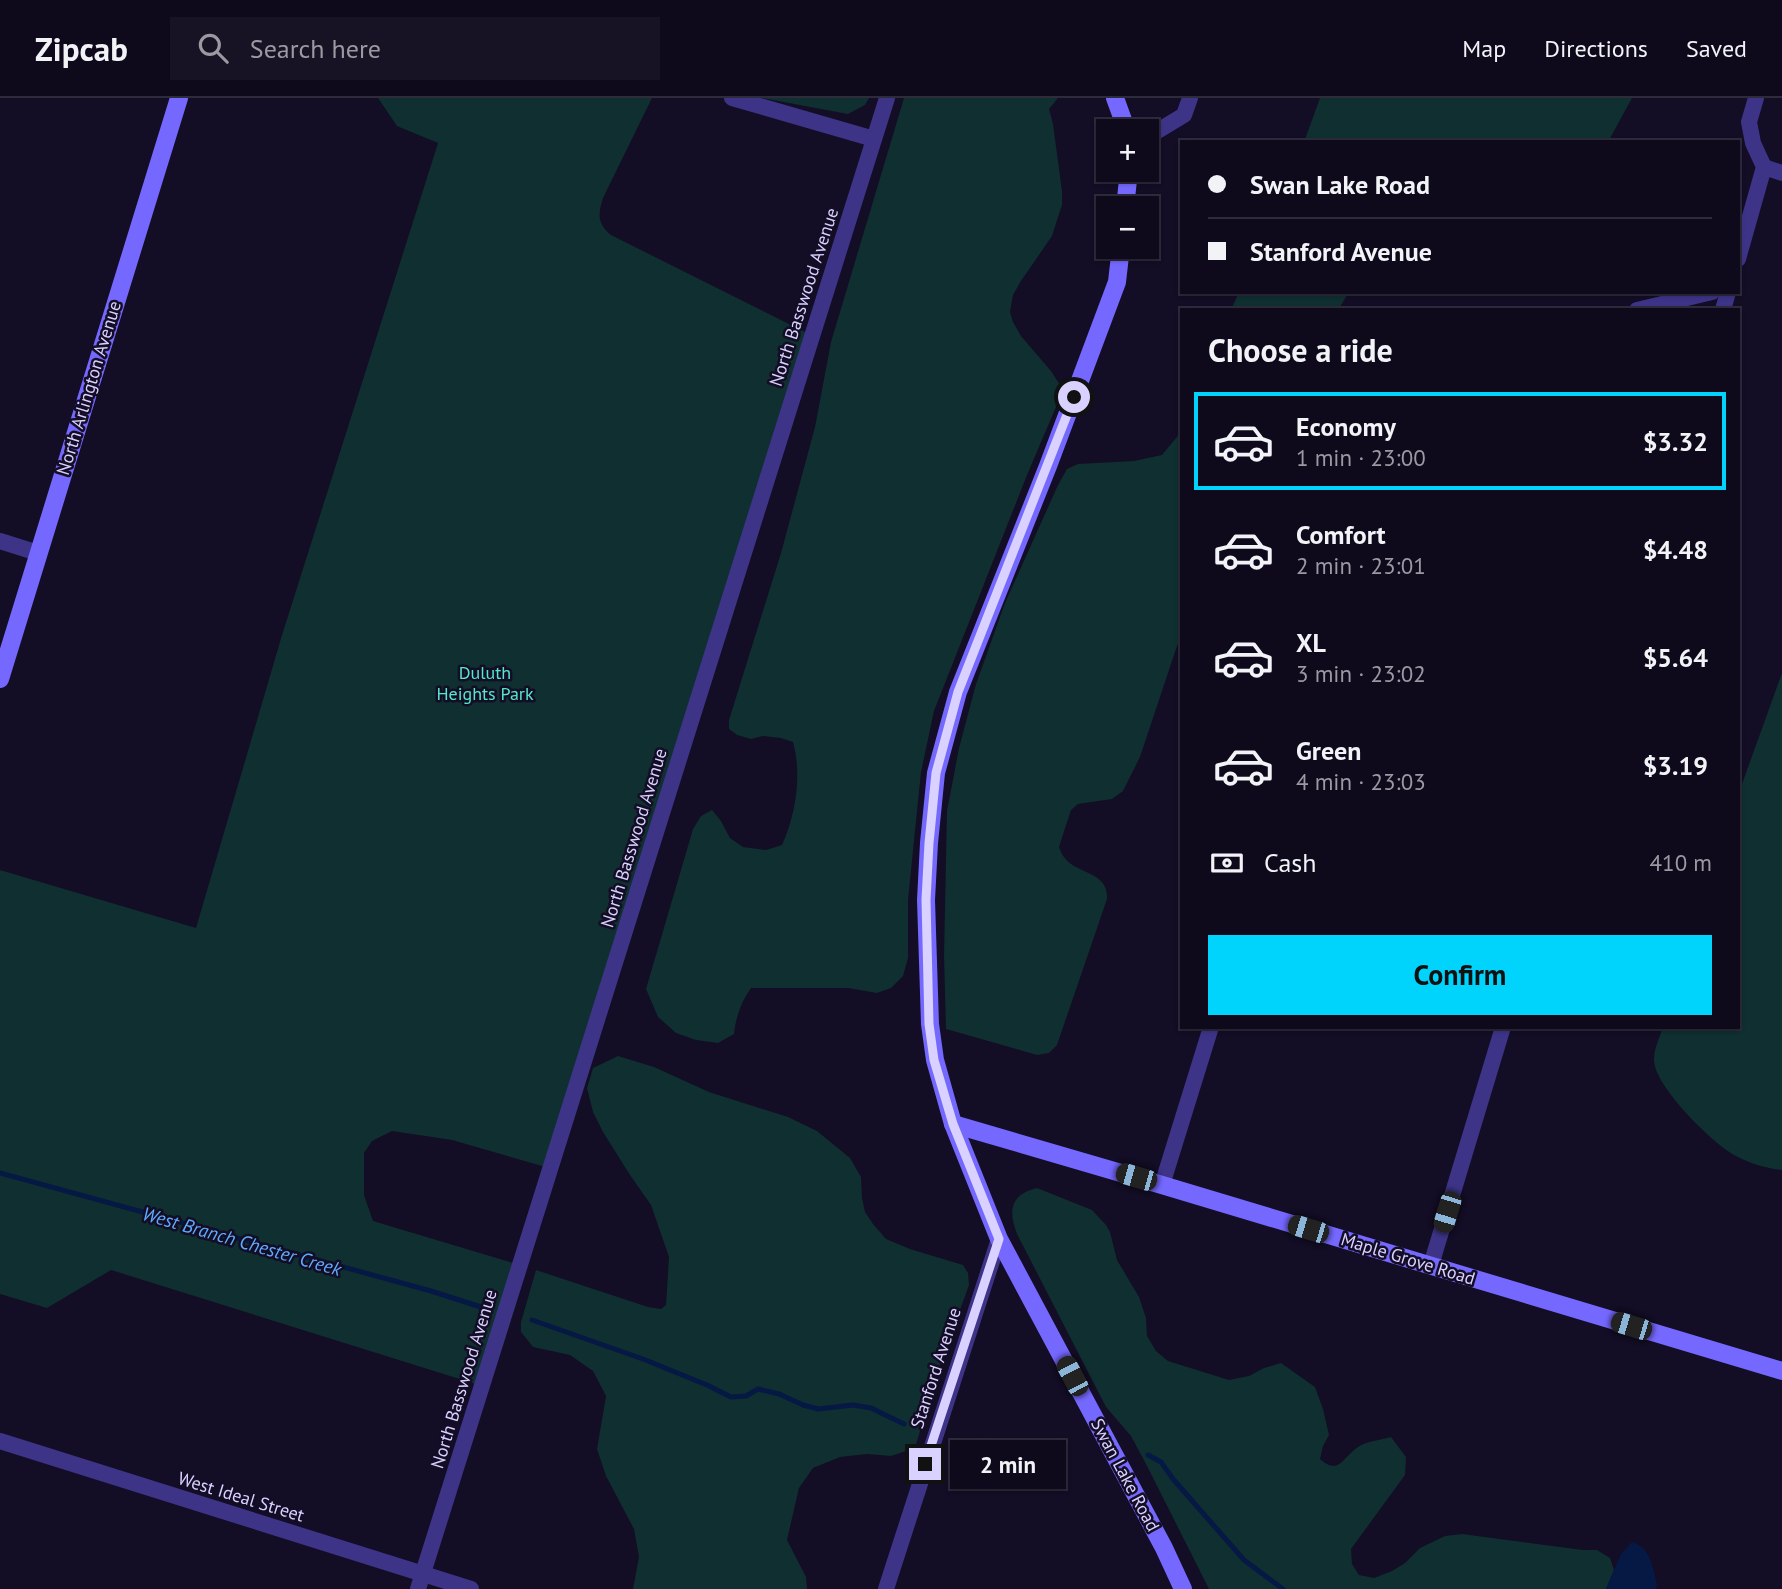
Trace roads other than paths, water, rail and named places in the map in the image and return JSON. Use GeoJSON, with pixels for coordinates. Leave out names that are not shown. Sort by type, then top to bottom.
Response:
{"type":"FeatureCollection","features":[{"type":"Feature","properties":{"kind":"street","name":"North Arlington Avenue"},"geometry":{"type":"LineString","coordinates":[[0,678],[179,98]]}},
{"type":"Feature","properties":{"kind":"street"},"geometry":{"type":"LineString","coordinates":[[732,98],[874,139]]}},
{"type":"Feature","properties":{"kind":"street","name":"North Basswood Avenue"},"geometry":{"type":"LineString","coordinates":[[421,1582],[887,98]]}},
{"type":"Feature","properties":{"kind":"street"},"geometry":{"type":"LineString","coordinates":[[1115,98],[1122,119]]}},
{"type":"Feature","properties":{"kind":"street"},"geometry":{"type":"LineString","coordinates":[[1159,130],[1184,116],[1190,98]]}},
{"type":"Feature","properties":{"kind":"street"},"geometry":{"type":"LineString","coordinates":[[1740,252],[1764,167],[1753,143],[1749,122],[1756,98]]}},
{"type":"Feature","properties":{"kind":"street"},"geometry":{"type":"LineString","coordinates":[[1764,167],[1782,173]]}},
{"type":"Feature","properties":{"kind":"street","name":"Swan Lake Road"},"geometry":{"type":"LineString","coordinates":[[1120,259],[1117,282],[1048,466],[958,692],[936,773],[926,900],[929,1024],[934,1060],[953,1124],[999,1239],[1164,1548],[1183,1589]]}},
{"type":"Feature","properties":{"kind":"street"},"geometry":{"type":"LineString","coordinates":[[1645,308],[1704,294]]}},
{"type":"Feature","properties":{"kind":"street"},"geometry":{"type":"LineString","coordinates":[[0,541],[38,553]]}},
{"type":"Feature","properties":{"kind":"street"},"geometry":{"type":"LineString","coordinates":[[1162,1185],[1210,1029]]}},
{"type":"Feature","properties":{"kind":"street"},"geometry":{"type":"LineString","coordinates":[[1431,1265],[1502,1029]]}},
{"type":"Feature","properties":{"kind":"street","name":"Maple Grove Road"},"geometry":{"type":"LineString","coordinates":[[953,1124],[1782,1371]]}},
{"type":"Feature","properties":{"kind":"street","name":"Stanford Avenue"},"geometry":{"type":"LineString","coordinates":[[886,1589],[999,1239]]}},
{"type":"Feature","properties":{"kind":"street","name":"West Ideal Street"},"geometry":{"type":"LineString","coordinates":[[0,1441],[421,1582],[471,1589]]}},
{"type":"Feature","properties":{"kind":"water"},"geometry":{"type":"Polygon","coordinates":[[[1632,1542],[1650,1558],[1656,1589],[1606,1589],[1621,1554],[1632,1542]]]}},
{"type":"Feature","properties":{"kind":"waterway","name":"West Branch Chester Creek"},"geometry":{"type":"LineString","coordinates":[[0,1173],[431,1291],[484,1308]]}},
{"type":"Feature","properties":{"kind":"waterway","name":"West Branch Chester Creek"},"geometry":{"type":"LineString","coordinates":[[532,1320],[643,1359],[731,1397],[746,1396],[758,1389],[818,1409],[853,1405],[871,1408],[904,1424]]}},
{"type":"Feature","properties":{"kind":"waterway","name":"West Branch Chester Creek"},"geometry":{"type":"LineString","coordinates":[[953,1444],[986,1440],[1022,1448],[1038,1443],[1066,1441]]}},
{"type":"Feature","properties":{"kind":"waterway","name":"West Branch Chester Creek"},"geometry":{"type":"LineString","coordinates":[[1148,1455],[1161,1462],[1244,1560],[1283,1589]]}},
{"type":"Feature","properties":{"kind":"park label","name":"Duluth Heights Park"},"geometry":{"type":"Point","coordinates":[485,683]}}]}
